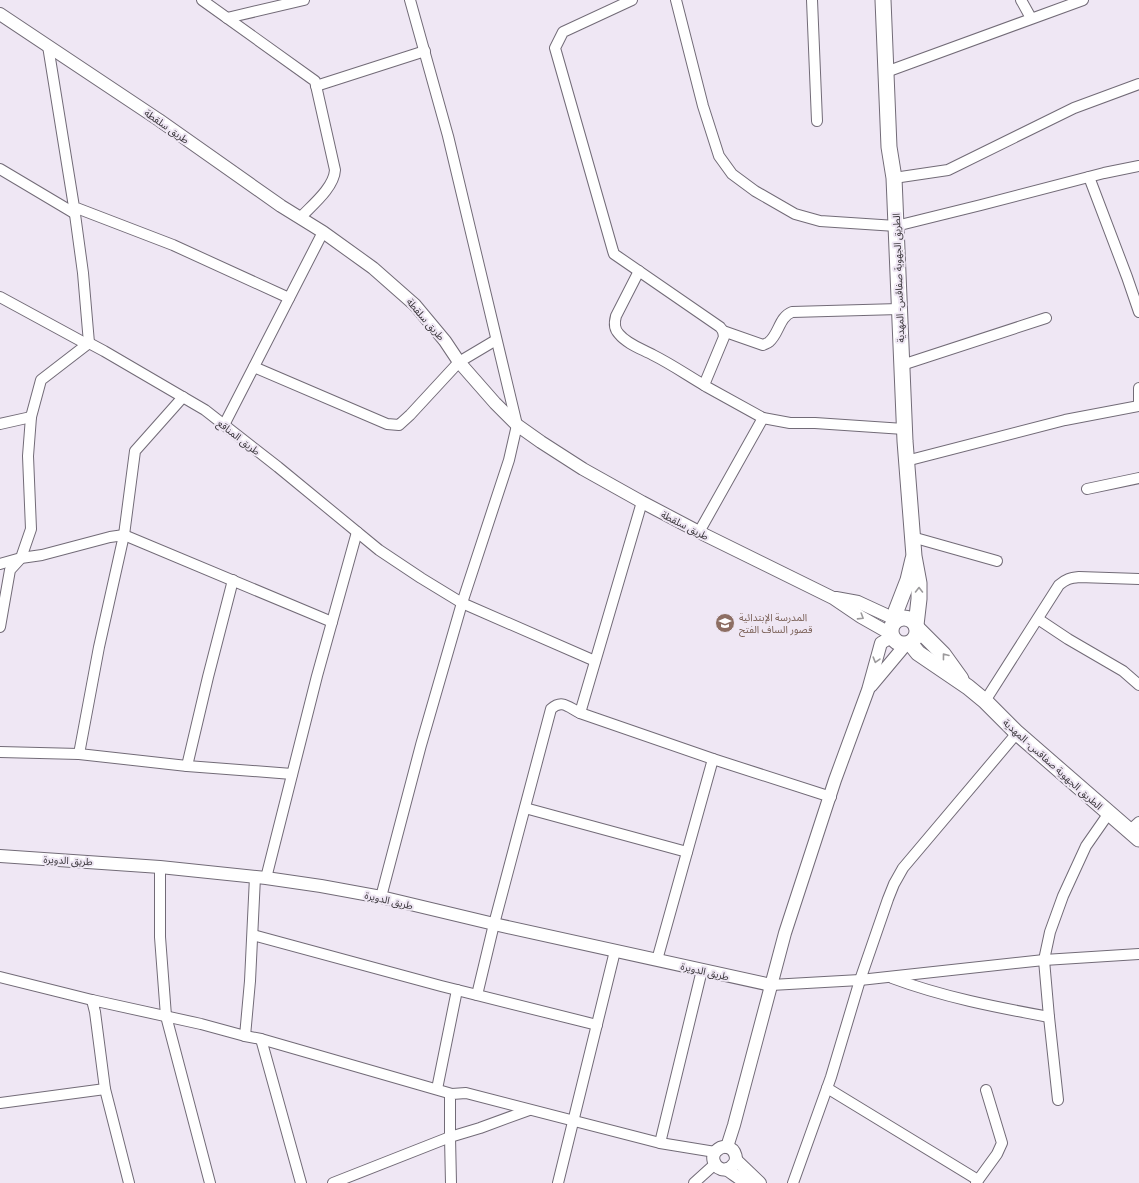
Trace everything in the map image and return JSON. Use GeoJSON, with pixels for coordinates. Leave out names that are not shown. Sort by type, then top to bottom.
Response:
{"type":"FeatureCollection","features":[{"type":"Feature","properties":{"kind":"main road","name":"الطريق الجهوية صفاقس - المهدية"},"geometry":{"type":"LineString","coordinates":[[883,0],[889,147],[894,178],[904,429],[912,537],[919,583],[918,632],[915,638],[908,643],[900,643],[892,635],[892,626],[897,619],[896,611],[908,580],[914,556]]}},
{"type":"Feature","properties":{"kind":"main road","name":"الطريق الجهوية صفاقس - المهدية"},"geometry":{"type":"LineString","coordinates":[[897,619],[908,618],[917,626],[943,654],[968,687]]}},
{"type":"Feature","properties":{"kind":"main road","name":"الطريق الجهوية صفاقس - المهدية"},"geometry":{"type":"LineString","coordinates":[[908,643],[985,701],[1017,733],[1109,813],[1136,831]]}},
{"type":"Feature","properties":{"kind":"street"},"geometry":{"type":"LineString","coordinates":[[202,0],[315,81],[335,170],[335,177],[330,185],[300,218]]}},
{"type":"Feature","properties":{"kind":"street"},"geometry":{"type":"LineString","coordinates":[[227,18],[304,0]]}},
{"type":"Feature","properties":{"kind":"street"},"geometry":{"type":"LineString","coordinates":[[381,897],[421,745],[462,603],[509,460],[517,425],[448,136],[410,0]]}},
{"type":"Feature","properties":{"kind":"street"},"geometry":{"type":"LineString","coordinates":[[632,0],[563,32],[555,48],[614,254],[720,327],[723,331],[724,337],[704,385]]}},
{"type":"Feature","properties":{"kind":"street"},"geometry":{"type":"LineString","coordinates":[[676,0],[703,106],[719,156],[732,174],[755,191],[795,214],[820,221],[896,226],[1088,177],[1139,166]]}},
{"type":"Feature","properties":{"kind":"street"},"geometry":{"type":"LineString","coordinates":[[812,0],[817,121]]}},
{"type":"Feature","properties":{"kind":"street"},"geometry":{"type":"LineString","coordinates":[[1021,0],[1031,18]]}},
{"type":"Feature","properties":{"kind":"street"},"geometry":{"type":"LineString","coordinates":[[886,72],[1083,0]]}},
{"type":"Feature","properties":{"kind":"street","name":"طريق سلقطة"},"geometry":{"type":"LineString","coordinates":[[0,14],[159,120],[255,189],[323,232],[373,268],[415,305],[459,362],[495,403],[517,425],[583,469],[699,532],[833,598],[861,617],[892,635]]}},
{"type":"Feature","properties":{"kind":"street"},"geometry":{"type":"LineString","coordinates":[[0,627],[10,570],[21,558],[31,529],[28,456],[31,417],[41,380],[89,343],[83,273],[48,46]]}},
{"type":"Feature","properties":{"kind":"street"},"geometry":{"type":"LineString","coordinates":[[316,86],[425,51]]}},
{"type":"Feature","properties":{"kind":"street"},"geometry":{"type":"LineString","coordinates":[[894,178],[948,170],[1074,108],[1139,84]]}},
{"type":"Feature","properties":{"kind":"street"},"geometry":{"type":"LineString","coordinates":[[0,169],[74,210],[173,245],[289,298]]}},
{"type":"Feature","properties":{"kind":"street"},"geometry":{"type":"LineString","coordinates":[[1088,177],[1127,276],[1139,312]]}},
{"type":"Feature","properties":{"kind":"street"},"geometry":{"type":"LineString","coordinates":[[224,425],[323,232]]}},
{"type":"Feature","properties":{"kind":"street"},"geometry":{"type":"LineString","coordinates":[[639,271],[616,316],[614,323],[616,330],[631,344],[654,355],[763,418],[790,423],[815,423],[904,429]]}},
{"type":"Feature","properties":{"kind":"street","name":"طريق المناقع"},"geometry":{"type":"LineString","coordinates":[[2,300],[81,341],[89,343],[205,410],[379,550],[462,603],[595,661]]}},
{"type":"Feature","properties":{"kind":"street"},"geometry":{"type":"LineString","coordinates":[[723,331],[763,345],[769,342],[783,319],[787,314],[792,312],[899,309]]}},
{"type":"Feature","properties":{"kind":"street"},"geometry":{"type":"LineString","coordinates":[[902,365],[1046,318]]}},
{"type":"Feature","properties":{"kind":"street"},"geometry":{"type":"LineString","coordinates":[[254,367],[387,424],[399,425],[459,362],[496,340]]}},
{"type":"Feature","properties":{"kind":"street"},"geometry":{"type":"LineString","coordinates":[[906,461],[1065,420],[1139,405],[1139,388]]}},
{"type":"Feature","properties":{"kind":"street"},"geometry":{"type":"LineString","coordinates":[[79,754],[124,536],[135,451],[183,397]]}},
{"type":"Feature","properties":{"kind":"street"},"geometry":{"type":"LineString","coordinates":[[0,424],[31,417]]}},
{"type":"Feature","properties":{"kind":"street"},"geometry":{"type":"LineString","coordinates":[[699,532],[763,418]]}},
{"type":"Feature","properties":{"kind":"street"},"geometry":{"type":"LineString","coordinates":[[1087,489],[1139,478]]}},
{"type":"Feature","properties":{"kind":"street"},"geometry":{"type":"LineString","coordinates":[[580,713],[642,502]]}},
{"type":"Feature","properties":{"kind":"street"},"geometry":{"type":"LineString","coordinates":[[245,1036],[253,935],[260,878],[292,774],[357,532]]}},
{"type":"Feature","properties":{"kind":"street"},"geometry":{"type":"LineString","coordinates":[[0,564],[21,558],[42,555],[110,537],[124,536],[332,622]]}},
{"type":"Feature","properties":{"kind":"street"},"geometry":{"type":"LineString","coordinates":[[912,537],[997,561]]}},
{"type":"Feature","properties":{"kind":"street"},"geometry":{"type":"LineString","coordinates":[[985,701],[1059,585],[1064,580],[1070,578],[1139,579]]}},
{"type":"Feature","properties":{"kind":"street"},"geometry":{"type":"LineString","coordinates":[[187,766],[233,580]]}},
{"type":"Feature","properties":{"kind":"street","name":"طريق سلقطة"},"geometry":{"type":"LineString","coordinates":[[833,598],[858,602],[897,619]]}},
{"type":"Feature","properties":{"kind":"street"},"geometry":{"type":"LineString","coordinates":[[1038,619],[1068,639],[1123,671],[1139,685]]}},
{"type":"Feature","properties":{"kind":"street"},"geometry":{"type":"LineString","coordinates":[[727,1147],[785,933],[868,690],[881,643],[892,635]]}},
{"type":"Feature","properties":{"kind":"street"},"geometry":{"type":"LineString","coordinates":[[868,690],[908,643]]}},
{"type":"Feature","properties":{"kind":"street"},"geometry":{"type":"LineString","coordinates":[[477,995],[494,924],[551,709],[556,704],[560,703],[580,713],[713,759],[831,797]]}},
{"type":"Feature","properties":{"kind":"street"},"geometry":{"type":"LineString","coordinates":[[793,1183],[827,1088],[860,980],[888,899],[903,868],[1017,733]]}},
{"type":"Feature","properties":{"kind":"street"},"geometry":{"type":"LineString","coordinates":[[0,752],[79,754],[187,766],[292,774]]}},
{"type":"Feature","properties":{"kind":"street"},"geometry":{"type":"LineString","coordinates":[[657,960],[713,759]]}},
{"type":"Feature","properties":{"kind":"street"},"geometry":{"type":"LineString","coordinates":[[525,808],[687,852]]}},
{"type":"Feature","properties":{"kind":"street"},"geometry":{"type":"LineString","coordinates":[[1058,1100],[1044,960],[1050,932],[1063,896],[1086,846],[1109,813]]}},
{"type":"Feature","properties":{"kind":"street","name":"طريق الدويرة"},"geometry":{"type":"LineString","coordinates":[[0,856],[160,867],[321,886],[381,897],[494,924],[771,985]]}},
{"type":"Feature","properties":{"kind":"street"},"geometry":{"type":"LineString","coordinates":[[160,867],[160,937],[166,1016],[210,1183]]}},
{"type":"Feature","properties":{"kind":"street"},"geometry":{"type":"LineString","coordinates":[[253,935],[457,990],[597,1025]]}},
{"type":"Feature","properties":{"kind":"street"},"geometry":{"type":"LineString","coordinates":[[558,1183],[615,951]]}},
{"type":"Feature","properties":{"kind":"street"},"geometry":{"type":"LineString","coordinates":[[771,985],[860,980],[1044,960],[1139,954]]}},
{"type":"Feature","properties":{"kind":"street"},"geometry":{"type":"LineString","coordinates":[[660,1143],[702,970]]}},
{"type":"Feature","properties":{"kind":"street"},"geometry":{"type":"LineString","coordinates":[[0,977],[245,1036],[261,1038],[452,1094],[466,1093],[660,1143],[715,1152]]}},
{"type":"Feature","properties":{"kind":"street"},"geometry":{"type":"LineString","coordinates":[[889,977],[948,997],[1049,1017]]}},
{"type":"Feature","properties":{"kind":"street"},"geometry":{"type":"LineString","coordinates":[[437,1089],[457,990]]}},
{"type":"Feature","properties":{"kind":"street"},"geometry":{"type":"LineString","coordinates":[[92,1000],[95,1012],[105,1089],[128,1183]]}},
{"type":"Feature","properties":{"kind":"street"},"geometry":{"type":"LineString","coordinates":[[261,1038],[301,1183]]}},
{"type":"Feature","properties":{"kind":"street"},"geometry":{"type":"LineString","coordinates":[[827,1088],[977,1181],[997,1154],[1002,1143],[986,1090]]}},
{"type":"Feature","properties":{"kind":"street"},"geometry":{"type":"LineString","coordinates":[[0,1102],[105,1089]]}},
{"type":"Feature","properties":{"kind":"street"},"geometry":{"type":"LineString","coordinates":[[451,1183],[450,1097],[452,1094]]}},
{"type":"Feature","properties":{"kind":"street"},"geometry":{"type":"LineString","coordinates":[[333,1183],[450,1137],[530,1110]]}},
{"type":"Feature","properties":{"kind":"street"},"geometry":{"type":"LineString","coordinates":[[727,1147],[732,1149],[736,1154],[736,1160],[733,1166],[727,1169],[720,1169],[715,1164],[713,1158],[715,1152],[720,1148],[727,1147]]}},
{"type":"Feature","properties":{"kind":"street"},"geometry":{"type":"LineString","coordinates":[[736,1160],[760,1183]]}},
{"type":"Feature","properties":{"kind":"street"},"geometry":{"type":"LineString","coordinates":[[694,1183],[703,1178],[715,1164]]}},
{"type":"Feature","properties":{"kind":"street"},"geometry":{"type":"LineString","coordinates":[[727,1169],[747,1183]]}},
{"type":"Feature","properties":{"kind":"place","name":"المدرسة الإبتدائية قصور الساف الفتح"},"geometry":{"type":"Point","coordinates":[725,623]}}]}
